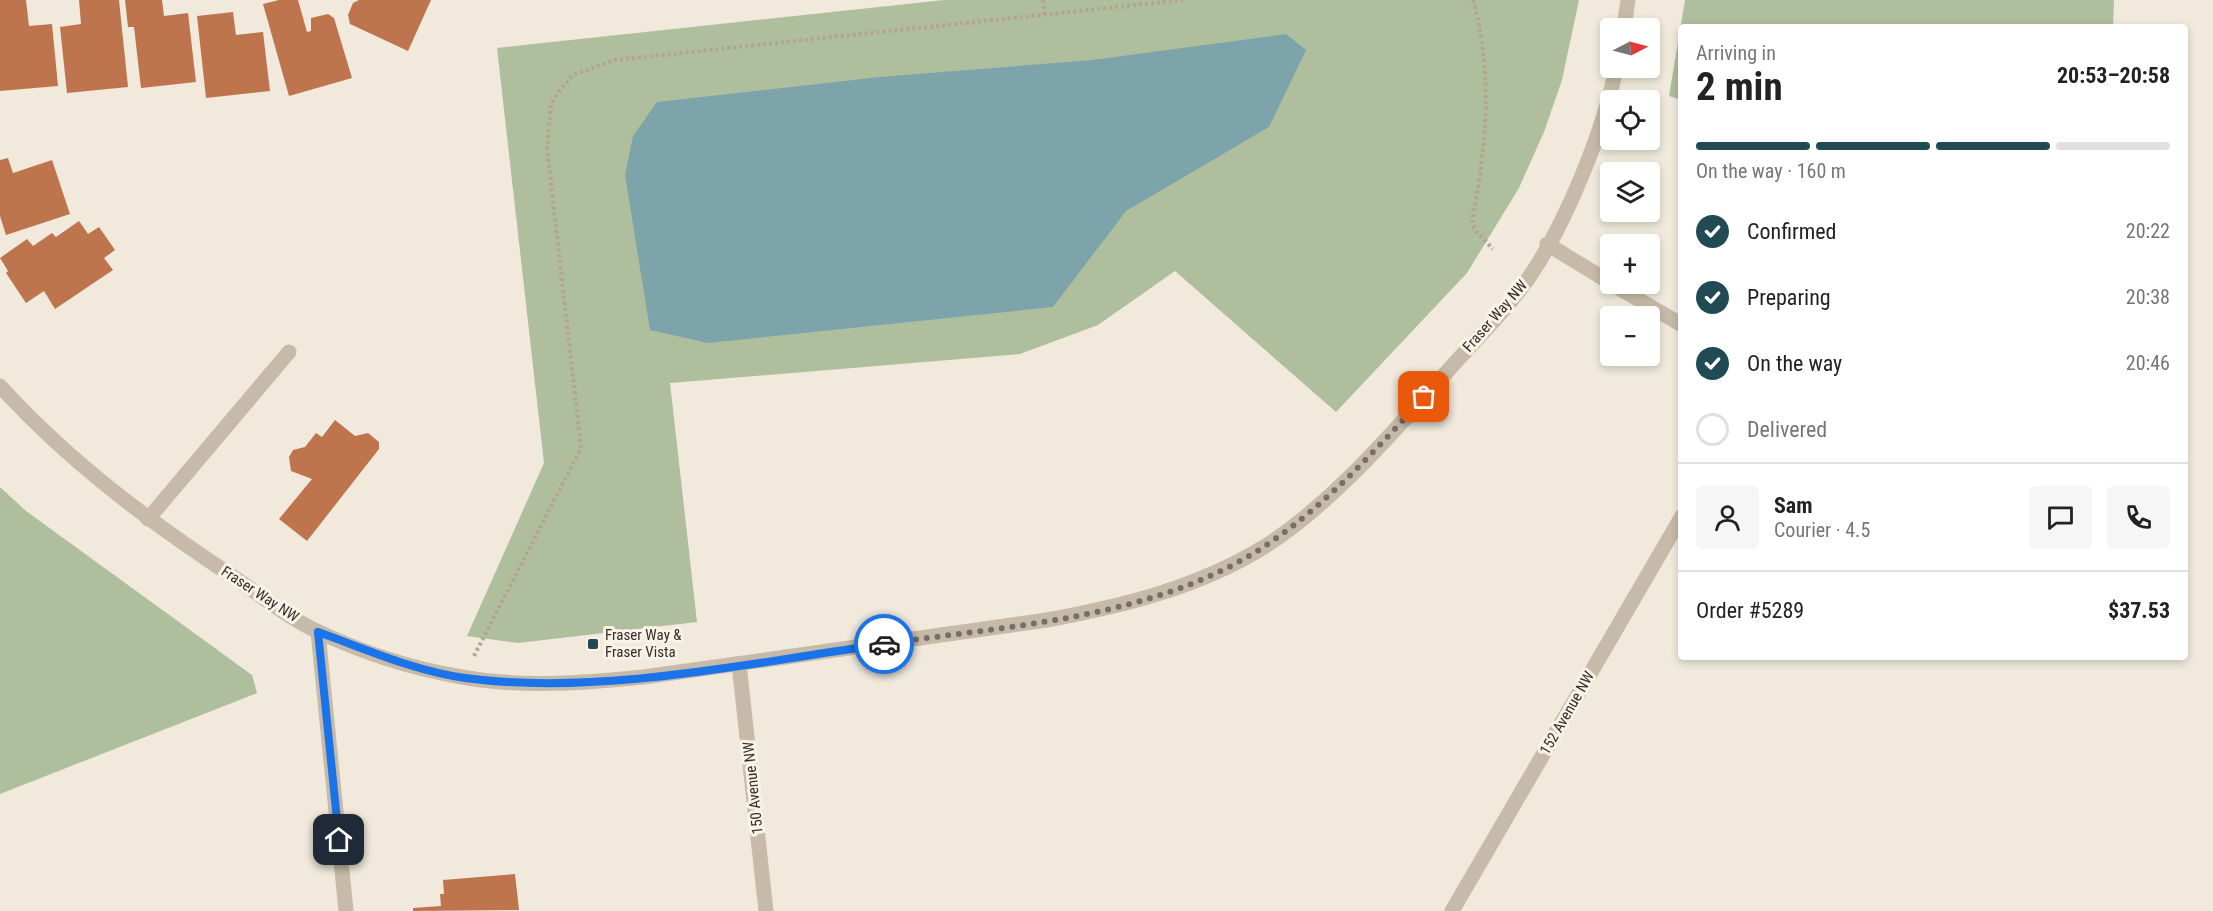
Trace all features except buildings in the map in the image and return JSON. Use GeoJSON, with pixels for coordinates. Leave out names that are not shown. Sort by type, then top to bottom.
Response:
{"type":"FeatureCollection","features":[{"type":"Feature","properties":{"kind":"street"},"geometry":{"type":"LineString","coordinates":[[1625,18],[1628,0]]}},
{"type":"Feature","properties":{"kind":"street","name":"Fraser Way NW"},"geometry":{"type":"LineString","coordinates":[[0,386],[69,455],[148,519],[318,632],[390,659],[463,678],[533,683],[588,683],[740,664],[1103,610],[1173,590],[1217,572],[1265,546],[1310,511],[1351,473],[1497,316],[1530,276],[1575,189],[1598,133],[1613,78]]}},
{"type":"Feature","properties":{"kind":"street"},"geometry":{"type":"LineString","coordinates":[[1547,244],[1600,276]]}},
{"type":"Feature","properties":{"kind":"street"},"geometry":{"type":"LineString","coordinates":[[1630,294],[1678,323]]}},
{"type":"Feature","properties":{"kind":"street"},"geometry":{"type":"LineString","coordinates":[[148,519],[289,352]]}},
{"type":"Feature","properties":{"kind":"street","name":"152 Avenue NW"},"geometry":{"type":"LineString","coordinates":[[1452,911],[1678,523]]}},
{"type":"Feature","properties":{"kind":"street"},"geometry":{"type":"LineString","coordinates":[[318,632],[346,911]]}},
{"type":"Feature","properties":{"kind":"street","name":"150 Avenue NW"},"geometry":{"type":"LineString","coordinates":[[740,664],[766,911]]}},
{"type":"Feature","properties":{"kind":"path"},"geometry":{"type":"LineString","coordinates":[[1043,0],[1045,15]]}},
{"type":"Feature","properties":{"kind":"path"},"geometry":{"type":"LineString","coordinates":[[463,678],[581,448],[547,148],[551,104],[573,75],[615,60],[1183,0]]}},
{"type":"Feature","properties":{"kind":"path"},"geometry":{"type":"LineString","coordinates":[[1473,0],[1484,55],[1486,102],[1484,146],[1472,220],[1474,229],[1493,249]]}},
{"type":"Feature","properties":{"kind":"green space"},"geometry":{"type":"Polygon","coordinates":[[[944,0],[1579,0],[1562,80],[1544,132],[1519,188],[1467,273],[1336,412],[1175,271],[1098,325],[1020,354],[670,383],[697,622],[518,643],[467,636],[544,463],[497,48],[944,0]]]}},
{"type":"Feature","properties":{"kind":"green space"},"geometry":{"type":"Polygon","coordinates":[[[1685,0],[2114,0],[2113,24],[1681,24],[1685,0]]]}},
{"type":"Feature","properties":{"kind":"green space"},"geometry":{"type":"Polygon","coordinates":[[[1678,42],[1678,99],[1669,96],[1678,42]]]}},
{"type":"Feature","properties":{"kind":"green space"},"geometry":{"type":"Polygon","coordinates":[[[0,487],[26,511],[252,675],[257,693],[0,794],[0,487]]]}},
{"type":"Feature","properties":{"kind":"water"},"geometry":{"type":"Polygon","coordinates":[[[1286,34],[1306,50],[1269,127],[1126,211],[1053,307],[708,343],[650,330],[625,175],[633,136],[657,102],[880,77],[1092,60],[1286,34]]]}},
{"type":"Feature","properties":{"kind":"way so far"},"geometry":{"type":"LineString","coordinates":[[884,644],[1103,610],[1173,590],[1217,572],[1265,546],[1310,511],[1386,439],[1424,397]]}},
{"type":"Feature","properties":{"kind":"place","name":"Fraser Way & Fraser Vista"},"geometry":{"type":"Point","coordinates":[593,644]}},
{"type":"Feature","properties":{"kind":"route"},"geometry":{"type":"LineString","coordinates":[[339,840],[318,632],[390,659],[425,669],[463,678],[533,683],[588,683],[644,677],[884,644]]}}]}
